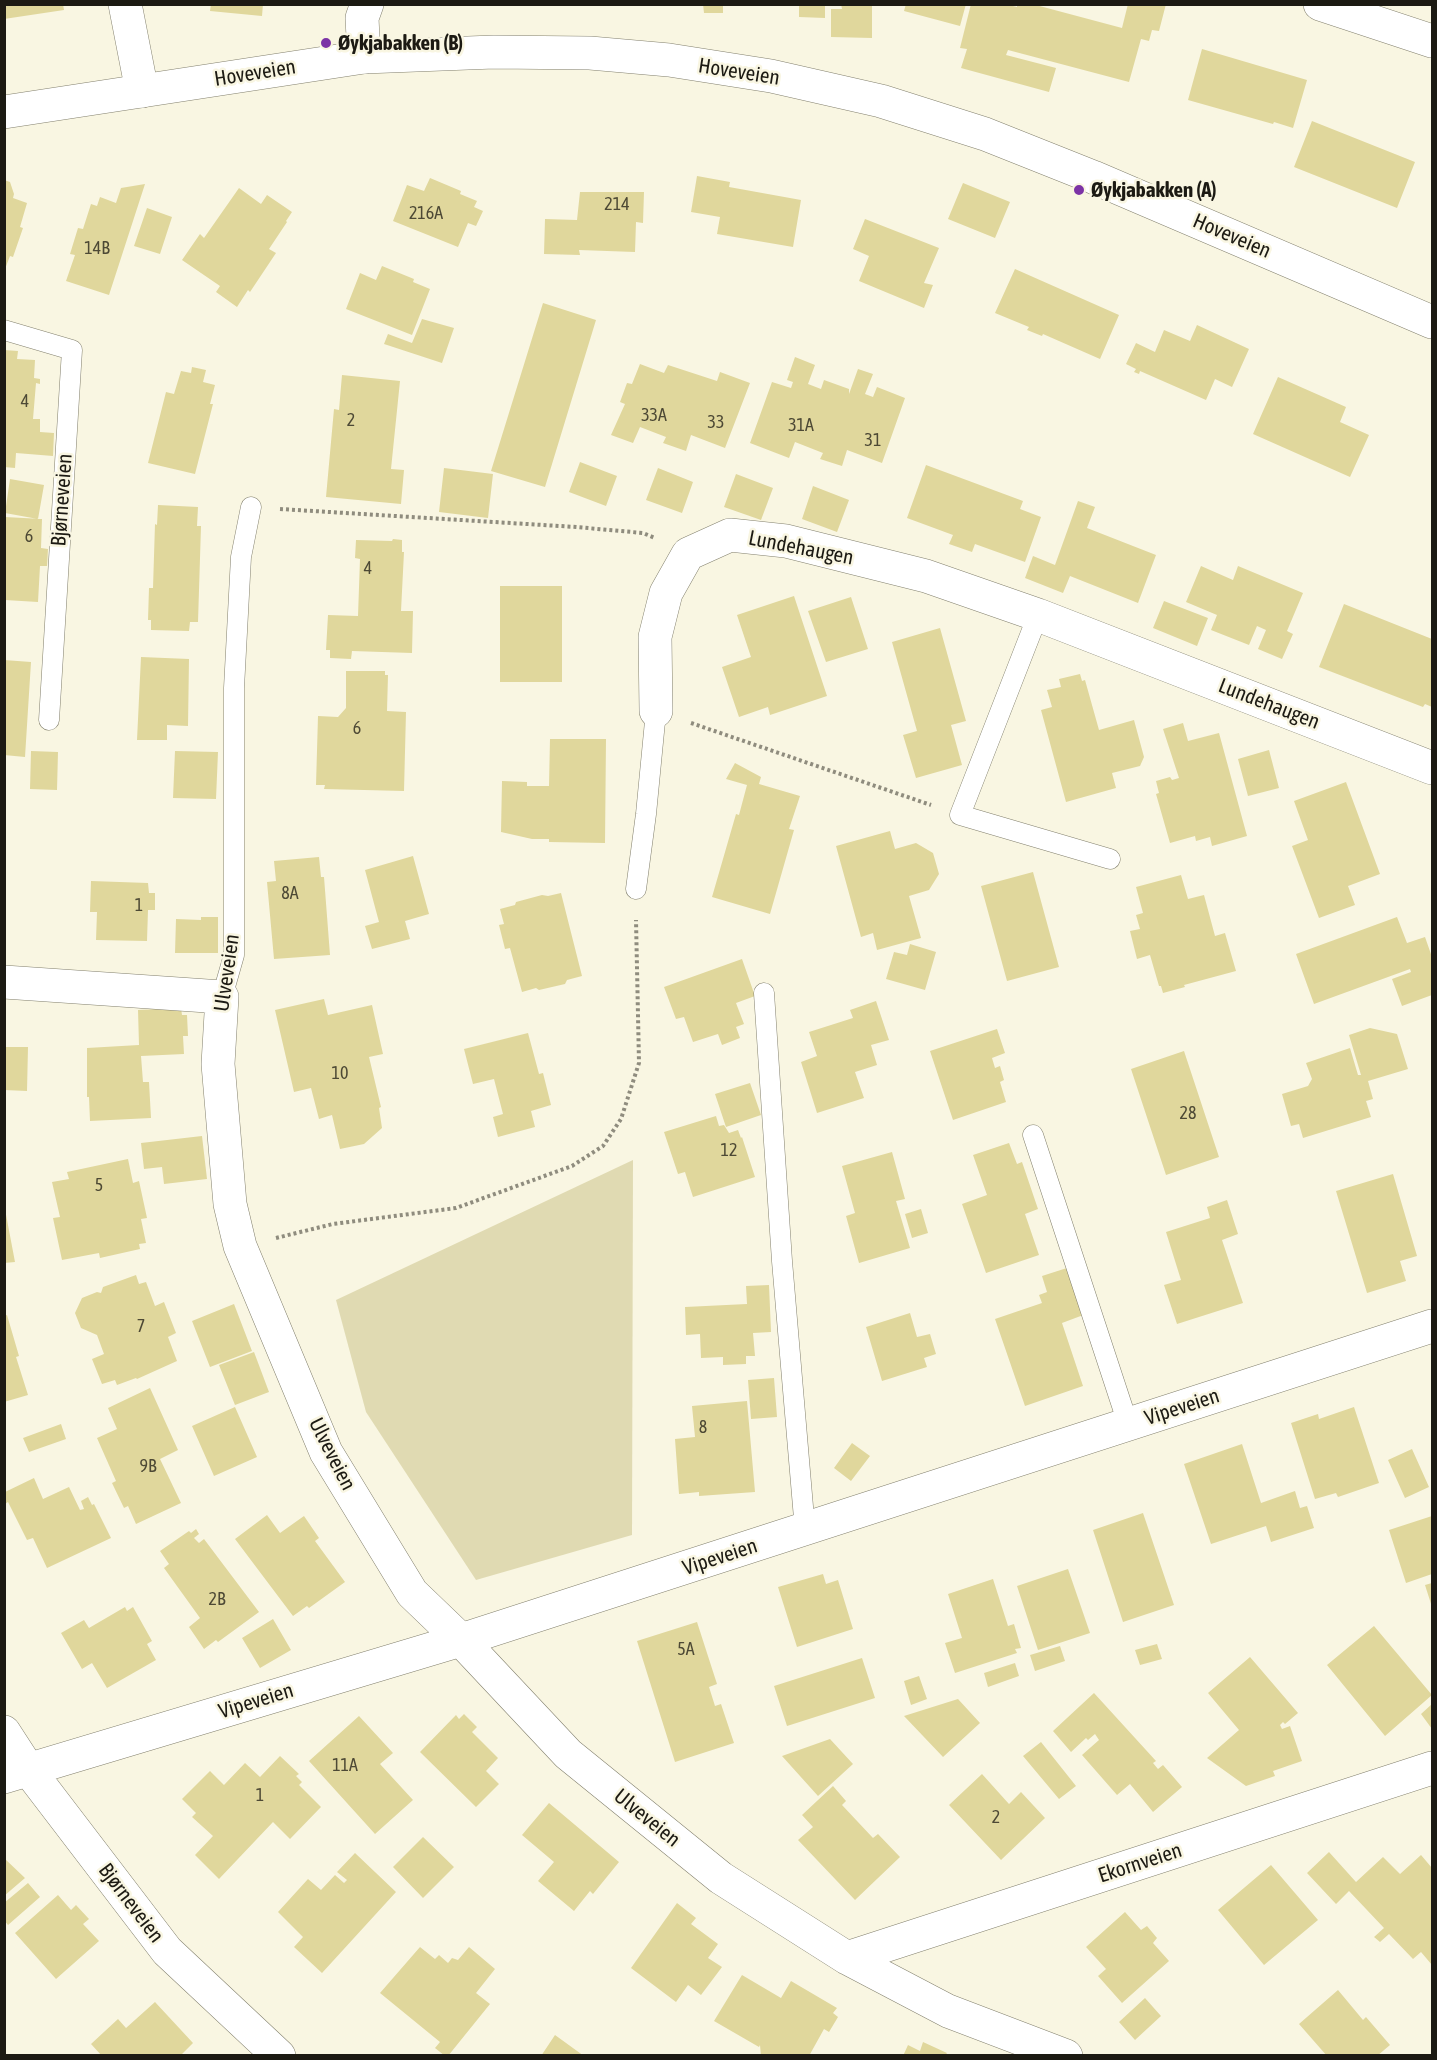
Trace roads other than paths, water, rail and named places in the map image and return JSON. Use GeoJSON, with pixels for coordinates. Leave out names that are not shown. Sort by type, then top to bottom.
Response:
{"type":"FeatureCollection","features":[{"type":"Feature","properties":{"kind":"street"},"geometry":{"type":"LineString","coordinates":[[125,4],[142,91]]}},
{"type":"Feature","properties":{"kind":"street"},"geometry":{"type":"LineString","coordinates":[[364,57],[362,18],[367,4]]}},
{"type":"Feature","properties":{"kind":"street"},"geometry":{"type":"LineString","coordinates":[[1320,4],[1432,41]]}},
{"type":"Feature","properties":{"kind":"street","name":"Hoveveien"},"geometry":{"type":"LineString","coordinates":[[4,112],[364,57],[494,52],[590,53],[669,60],[771,76],[881,101],[985,134],[1093,177],[1432,322]]}},
{"type":"Feature","properties":{"kind":"street","name":"Lundehaugen"},"geometry":{"type":"LineString","coordinates":[[656,711],[655,637],[666,593],[688,554],[730,535],[786,541],[926,576],[1038,615],[1432,768]]}},
{"type":"Feature","properties":{"kind":"street"},"geometry":{"type":"LineString","coordinates":[[4,982],[222,997]]}},
{"type":"Feature","properties":{"kind":"street","name":"Ulveveien"},"geometry":{"type":"LineString","coordinates":[[222,997],[218,1064],[230,1204],[240,1246],[326,1452],[412,1593],[461,1640],[568,1754],[722,1878],[847,1958],[948,2011],[1066,2055]]}},
{"type":"Feature","properties":{"kind":"street","name":"Vipeveien"},"geometry":{"type":"LineString","coordinates":[[16,1773],[461,1640],[1432,1326]]}},
{"type":"Feature","properties":{"kind":"street","name":"Bjørneveien"},"geometry":{"type":"LineString","coordinates":[[4,1732],[16,1773],[167,1951],[279,2055]]}},
{"type":"Feature","properties":{"kind":"street","name":"Ekornveien"},"geometry":{"type":"LineString","coordinates":[[847,1958],[1432,1768]]}},
{"type":"Feature","properties":{"kind":"lane","name":"Bjørneveien"},"geometry":{"type":"LineString","coordinates":[[4,330],[72,350],[49,720]]}},
{"type":"Feature","properties":{"kind":"lane","name":"Ulveveien"},"geometry":{"type":"LineString","coordinates":[[222,997],[234,955],[234,688],[241,557],[251,507]]}},
{"type":"Feature","properties":{"kind":"lane"},"geometry":{"type":"LineString","coordinates":[[1038,615],[960,815],[1110,860]]}},
{"type":"Feature","properties":{"kind":"lane"},"geometry":{"type":"LineString","coordinates":[[636,889],[656,711]]}},
{"type":"Feature","properties":{"kind":"lane"},"geometry":{"type":"LineString","coordinates":[[764,993],[782,1262],[805,1530]]}},
{"type":"Feature","properties":{"kind":"lane"},"geometry":{"type":"LineString","coordinates":[[1033,1135],[1128,1424]]}},
{"type":"Feature","properties":{"kind":"place","name":"Øykjabakken (B)"},"geometry":{"type":"Point","coordinates":[326,43]}},
{"type":"Feature","properties":{"kind":"place","name":"Øykjabakken (A)"},"geometry":{"type":"Point","coordinates":[1079,190]}}]}
